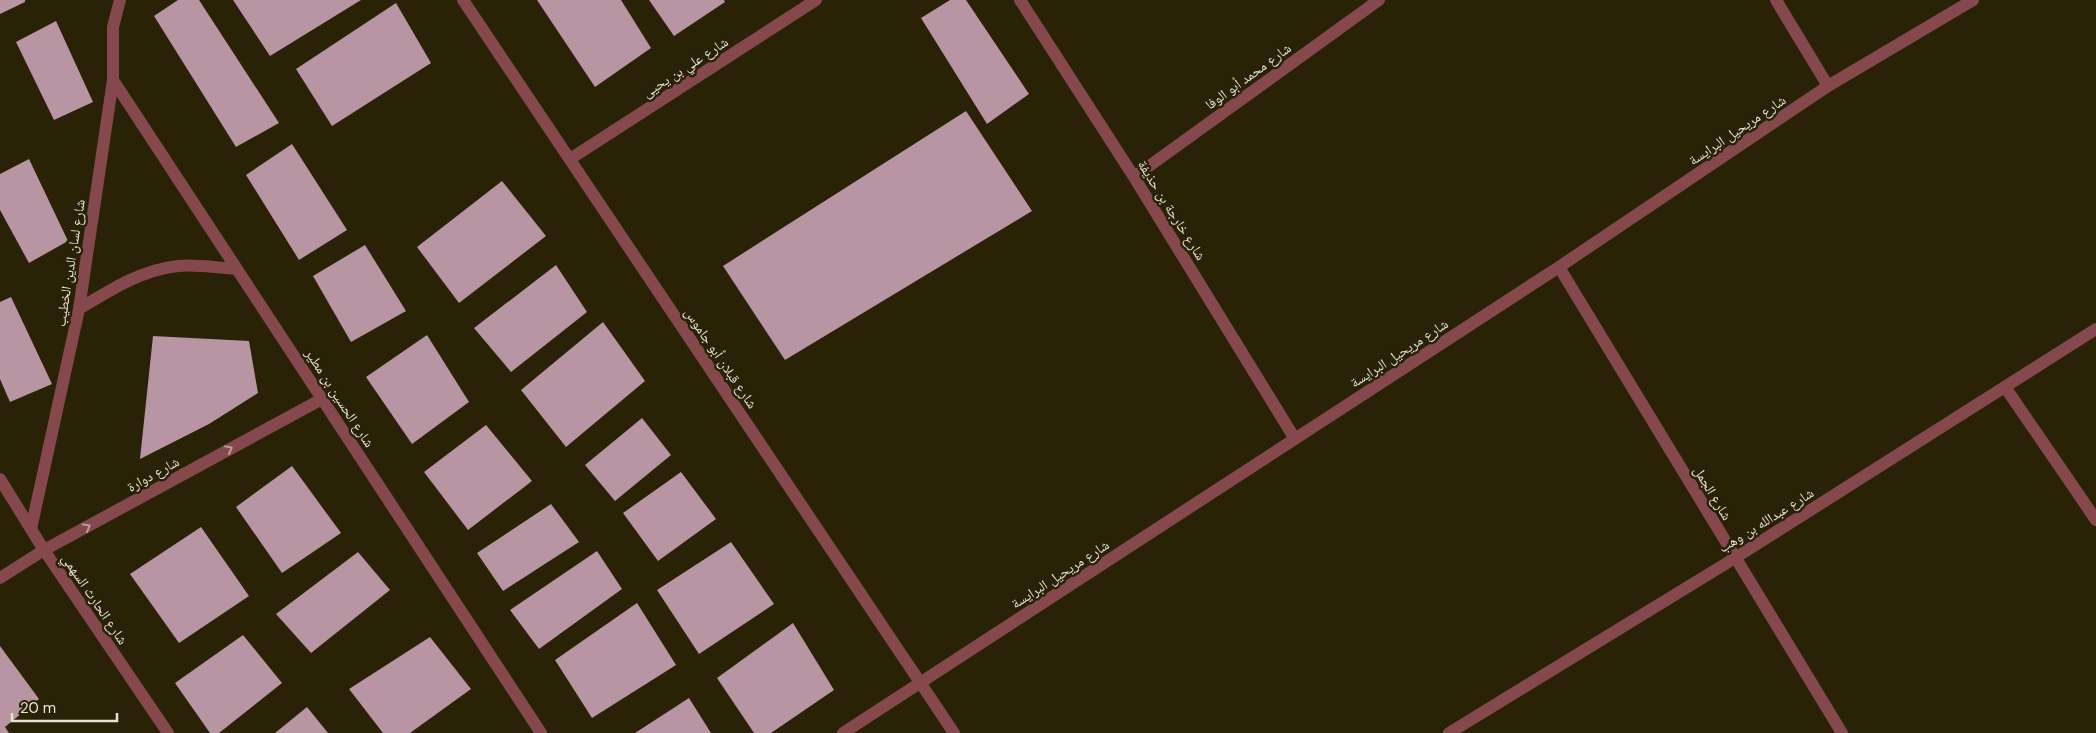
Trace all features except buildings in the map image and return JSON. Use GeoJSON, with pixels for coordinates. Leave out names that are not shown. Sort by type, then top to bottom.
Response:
{"type":"FeatureCollection","features":[{"type":"Feature","properties":{"kind":"street","name":"شارع لسان الدين الخطيب"},"geometry":{"type":"LineString","coordinates":[[31,529],[79,309],[113,80],[114,28],[120,0]]}},
{"type":"Feature","properties":{"kind":"street","name":"شارع قبلان أبو جاموس"},"geometry":{"type":"LineString","coordinates":[[463,0],[954,733]]}},
{"type":"Feature","properties":{"kind":"street","name":"شارع علي بن يحيى"},"geometry":{"type":"LineString","coordinates":[[570,159],[816,0]]}},
{"type":"Feature","properties":{"kind":"street","name":"شارع خارجة بن حذيفة"},"geometry":{"type":"LineString","coordinates":[[1020,0],[1134,176],[1294,439]]}},
{"type":"Feature","properties":{"kind":"street","name":"شارع محمد أبو الوفا"},"geometry":{"type":"LineString","coordinates":[[1134,176],[1379,0]]}},
{"type":"Feature","properties":{"kind":"street"},"geometry":{"type":"LineString","coordinates":[[1776,0],[1828,86]]}},
{"type":"Feature","properties":{"kind":"street","name":"شارع مريحيل البرايسة"},"geometry":{"type":"LineString","coordinates":[[843,733],[1559,267],[1828,86],[1973,0]]}},
{"type":"Feature","properties":{"kind":"street","name":"شارع الحسين بن مطير"},"geometry":{"type":"LineString","coordinates":[[113,80],[541,733]]}},
{"type":"Feature","properties":{"kind":"street"},"geometry":{"type":"LineString","coordinates":[[79,309],[116,286],[157,270],[180,266],[237,269]]}},
{"type":"Feature","properties":{"kind":"street","name":"شارع الجمل"},"geometry":{"type":"LineString","coordinates":[[1559,267],[1842,733]]}},
{"type":"Feature","properties":{"kind":"street","name":"شارع عبدالله بن وهب"},"geometry":{"type":"LineString","coordinates":[[1449,733],[1735,558],[2096,330]]}},
{"type":"Feature","properties":{"kind":"street"},"geometry":{"type":"LineString","coordinates":[[2005,387],[2096,520]]}},
{"type":"Feature","properties":{"kind":"street","name":"شارع دوارة"},"geometry":{"type":"LineString","coordinates":[[0,578],[44,550],[322,399]]}},
{"type":"Feature","properties":{"kind":"street","name":"شارع الحارث السهمي"},"geometry":{"type":"LineString","coordinates":[[0,479],[44,550],[168,733]]}}]}
